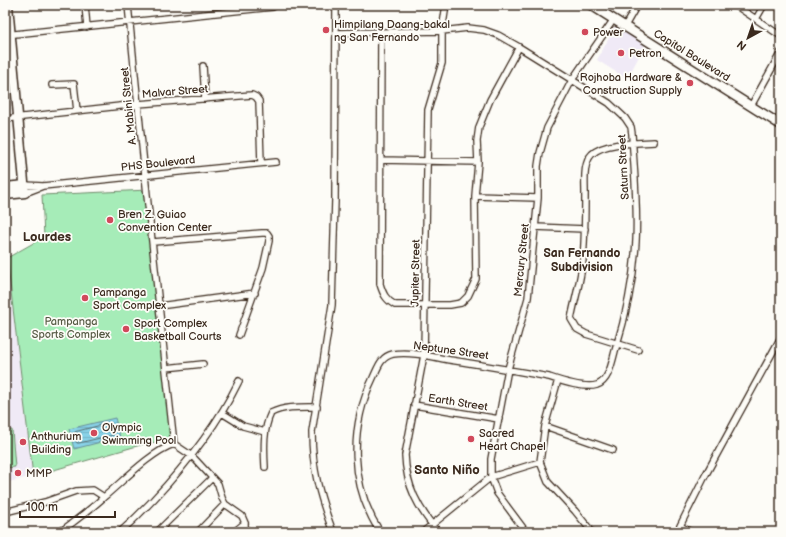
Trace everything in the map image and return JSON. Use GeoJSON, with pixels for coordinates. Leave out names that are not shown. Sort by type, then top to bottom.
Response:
{"type":"FeatureCollection","features":[{"type":"Feature","properties":{"kind":"main road"},"geometry":{"type":"LineString","coordinates":[[8,5],[8,35],[25,189]]}},
{"type":"Feature","properties":{"kind":"main road","name":"Capitol Boulevard"},"geometry":{"type":"LineString","coordinates":[[591,5],[781,125]]}},
{"type":"Feature","properties":{"kind":"main road","name":"PHS Boulevard"},"geometry":{"type":"LineString","coordinates":[[5,187],[25,189]]}},
{"type":"Feature","properties":{"kind":"main road","name":"PHS Boulevard"},"geometry":{"type":"LineString","coordinates":[[5,195],[25,189]]}},
{"type":"Feature","properties":{"kind":"street"},"geometry":{"type":"LineString","coordinates":[[85,5],[87,27]]}},
{"type":"Feature","properties":{"kind":"street","name":"A. Mabini Street"},"geometry":{"type":"LineString","coordinates":[[128,5],[174,444]]}},
{"type":"Feature","properties":{"kind":"street"},"geometry":{"type":"LineString","coordinates":[[8,35],[273,7],[275,5]]}},
{"type":"Feature","properties":{"kind":"street"},"geometry":{"type":"LineString","coordinates":[[333,532],[317,486],[313,462],[312,432],[332,305],[335,200],[336,5]]}},
{"type":"Feature","properties":{"kind":"street","name":"Jupiter Street"},"geometry":{"type":"LineString","coordinates":[[438,532],[420,508],[411,491],[405,469],[405,455],[424,355],[428,110],[442,63],[442,31],[446,5]]}},
{"type":"Feature","properties":{"kind":"street"},"geometry":{"type":"LineString","coordinates":[[625,26],[637,5]]}},
{"type":"Feature","properties":{"kind":"street"},"geometry":{"type":"LineString","coordinates":[[735,5],[781,36]]}},
{"type":"Feature","properties":{"kind":"street"},"geometry":{"type":"LineString","coordinates":[[756,19],[764,5]]}},
{"type":"Feature","properties":{"kind":"street","name":"Mercury Street"},"geometry":{"type":"LineString","coordinates":[[526,532],[496,493],[491,477],[491,459],[508,369],[528,298],[538,198],[538,166],[543,138],[558,105],[572,80],[614,19]]}},
{"type":"Feature","properties":{"kind":"street","name":"Saturn Street"},"geometry":{"type":"LineString","coordinates":[[336,32],[442,31],[468,28],[484,30],[498,35],[519,47],[609,103],[625,118],[631,127],[633,144],[636,240],[632,281],[625,316],[606,378],[596,385],[585,386],[508,369]]}},
{"type":"Feature","properties":{"kind":"street"},"geometry":{"type":"LineString","coordinates":[[381,32],[380,284],[388,301],[395,305],[450,305],[461,303],[468,296],[474,286],[476,279],[475,196],[478,162],[477,140],[479,127],[482,116],[519,47]]}},
{"type":"Feature","properties":{"kind":"street"},"geometry":{"type":"LineString","coordinates":[[751,106],[781,52]]}},
{"type":"Feature","properties":{"kind":"street"},"geometry":{"type":"LineString","coordinates":[[203,66],[205,99]]}},
{"type":"Feature","properties":{"kind":"street"},"geometry":{"type":"LineString","coordinates":[[52,85],[74,84],[77,111]]}},
{"type":"Feature","properties":{"kind":"street","name":"Malvar Street"},"geometry":{"type":"LineString","coordinates":[[5,119],[138,104],[252,95],[259,101],[261,163]]}},
{"type":"Feature","properties":{"kind":"street"},"geometry":{"type":"LineString","coordinates":[[638,350],[617,345],[586,334],[577,329],[571,319],[582,260],[585,180],[589,159],[592,154],[601,149],[614,145],[654,142]]}},
{"type":"Feature","properties":{"kind":"street"},"geometry":{"type":"LineString","coordinates":[[381,160],[478,162]]}},
{"type":"Feature","properties":{"kind":"street","name":"PHS Boulevard"},"geometry":{"type":"LineString","coordinates":[[25,189],[35,190],[43,186],[276,162]]}},
{"type":"Feature","properties":{"kind":"street"},"geometry":{"type":"LineString","coordinates":[[475,196],[538,198]]}},
{"type":"Feature","properties":{"kind":"street"},"geometry":{"type":"LineString","coordinates":[[535,226],[584,229]]}},
{"type":"Feature","properties":{"kind":"street"},"geometry":{"type":"LineString","coordinates":[[153,242],[262,233],[269,236],[270,241],[263,268],[239,335]]}},
{"type":"Feature","properties":{"kind":"street"},"geometry":{"type":"LineString","coordinates":[[160,306],[255,293]]}},
{"type":"Feature","properties":{"kind":"street"},"geometry":{"type":"LineString","coordinates":[[677,532],[781,337]]}},
{"type":"Feature","properties":{"kind":"street","name":"Neptune Street"},"geometry":{"type":"LineString","coordinates":[[380,532],[365,506],[357,470],[356,450],[362,409],[367,391],[382,360],[392,354],[424,355],[508,369]]}},
{"type":"Feature","properties":{"kind":"street"},"geometry":{"type":"LineString","coordinates":[[166,368],[203,364]]}},
{"type":"Feature","properties":{"kind":"street"},"geometry":{"type":"LineString","coordinates":[[558,380],[545,426],[540,462],[548,482],[592,532]]}},
{"type":"Feature","properties":{"kind":"street"},"geometry":{"type":"LineString","coordinates":[[120,532],[168,484],[192,456],[222,412],[239,381]]}},
{"type":"Feature","properties":{"kind":"street","name":"Earth Street"},"geometry":{"type":"LineString","coordinates":[[414,405],[498,418]]}},
{"type":"Feature","properties":{"kind":"street"},"geometry":{"type":"LineString","coordinates":[[265,467],[265,432],[271,413],[288,408],[317,407]]}},
{"type":"Feature","properties":{"kind":"street"},"geometry":{"type":"LineString","coordinates":[[222,412],[243,426],[265,432]]}},
{"type":"Feature","properties":{"kind":"street"},"geometry":{"type":"LineString","coordinates":[[545,426],[614,450]]}},
{"type":"Feature","properties":{"kind":"street"},"geometry":{"type":"LineString","coordinates":[[60,532],[142,465],[168,446],[174,444],[192,456],[218,484],[225,504],[242,516],[245,523],[245,532]]}},
{"type":"Feature","properties":{"kind":"street"},"geometry":{"type":"LineString","coordinates":[[423,532],[491,477],[540,462]]}},
{"type":"Feature","properties":{"kind":"street"},"geometry":{"type":"LineString","coordinates":[[158,532],[212,478]]}},
{"type":"Feature","properties":{"kind":"street"},"geometry":{"type":"LineString","coordinates":[[5,512],[45,502],[76,491],[93,490],[104,497]]}},
{"type":"Feature","properties":{"kind":"street"},"geometry":{"type":"LineString","coordinates":[[198,532],[225,504]]}},
{"type":"Feature","properties":{"kind":"street"},"geometry":{"type":"LineString","coordinates":[[234,532],[245,523]]}},
{"type":"Feature","properties":{"kind":"street"},"geometry":{"type":"LineString","coordinates":[[680,526],[691,532]]}},
{"type":"Feature","properties":{"kind":"shaded area","name":"Petron"},"geometry":{"type":"Polygon","coordinates":[[[616,25],[645,45],[627,79],[597,60],[616,25]]]}},
{"type":"Feature","properties":{"kind":"shaded area"},"geometry":{"type":"Polygon","coordinates":[[[5,244],[33,476],[5,483],[5,244]]]}},
{"type":"Feature","properties":{"kind":"green space","name":"Pampanga Sport Complex"},"geometry":{"type":"Polygon","coordinates":[[[148,190],[173,439],[144,444],[33,476],[7,258],[44,237],[42,195],[148,190]]]}},
{"type":"Feature","properties":{"kind":"green space"},"geometry":{"type":"Polygon","coordinates":[[[12,430],[15,467],[5,468],[5,431],[12,430]]]}},
{"type":"Feature","properties":{"kind":"water","name":"Olympic Swimming Pool"},"geometry":{"type":"Polygon","coordinates":[[[115,418],[120,437],[74,449],[69,429],[115,418]]]}},
{"type":"Feature","properties":{"kind":"place","name":"Himpilang Daang-bakal ng San Fernando"},"geometry":{"type":"Point","coordinates":[326,30]}},
{"type":"Feature","properties":{"kind":"place","name":"Power"},"geometry":{"type":"Point","coordinates":[585,32]}},
{"type":"Feature","properties":{"kind":"place","name":"Petron"},"geometry":{"type":"Point","coordinates":[621,53]}},
{"type":"Feature","properties":{"kind":"place","name":"Rojhoba Hardware & Construction Supply"},"geometry":{"type":"Point","coordinates":[690,83]}},
{"type":"Feature","properties":{"kind":"place","name":"Bren Z. Guiao Convention Center"},"geometry":{"type":"Point","coordinates":[110,220]}},
{"type":"Feature","properties":{"kind":"place","name":"Pampanga Sport Complex"},"geometry":{"type":"Point","coordinates":[85,298]}},
{"type":"Feature","properties":{"kind":"place","name":"Sport Complex Basketball Courts"},"geometry":{"type":"Point","coordinates":[126,329]}},
{"type":"Feature","properties":{"kind":"place","name":"Olympic Swimming Pool"},"geometry":{"type":"Point","coordinates":[94,433]}},
{"type":"Feature","properties":{"kind":"place","name":"Sacred Heart Chapel"},"geometry":{"type":"Point","coordinates":[471,439]}},
{"type":"Feature","properties":{"kind":"place","name":"Anthurium Building"},"geometry":{"type":"Point","coordinates":[23,442]}},
{"type":"Feature","properties":{"kind":"place","name":"MMP"},"geometry":{"type":"Point","coordinates":[18,473]}},
{"type":"Feature","properties":{"kind":"district","name":"Lourdes"},"geometry":{"type":"Point","coordinates":[47,236]}},
{"type":"Feature","properties":{"kind":"district","name":"San Fernando Subdivision"},"geometry":{"type":"Point","coordinates":[582,260]}},
{"type":"Feature","properties":{"kind":"district","name":"Santo Niño"},"geometry":{"type":"Point","coordinates":[447,469]}},
{"type":"Feature","properties":{"kind":"park label","name":"Pampanga Sports Complex"},"geometry":{"type":"Point","coordinates":[71,327]}}]}
